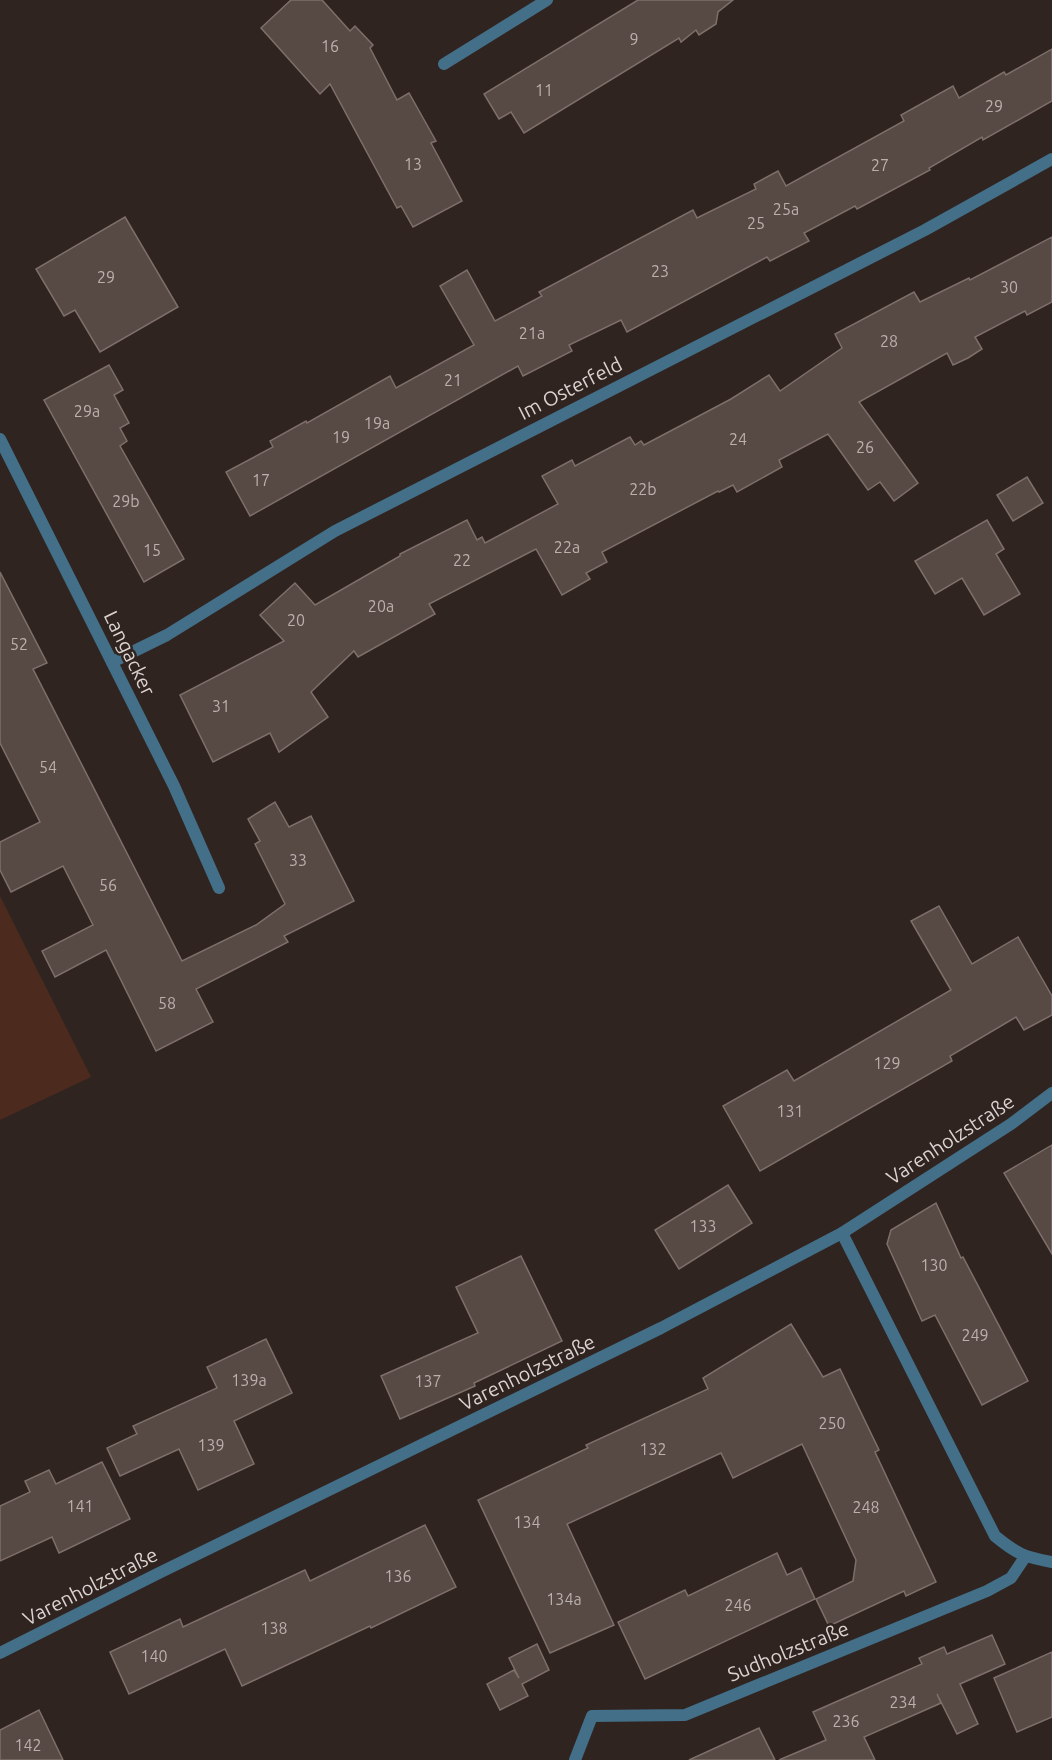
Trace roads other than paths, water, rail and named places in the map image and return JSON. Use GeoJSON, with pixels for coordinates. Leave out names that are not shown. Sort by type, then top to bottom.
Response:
{"type":"FeatureCollection","features":[{"type":"Feature","properties":{"kind":"street"},"geometry":{"type":"LineString","coordinates":[[444,64],[547,0]]}},
{"type":"Feature","properties":{"kind":"street","name":"Im Osterfeld"},"geometry":{"type":"LineString","coordinates":[[112,662],[166,635],[335,531],[925,230],[1052,159]]}},
{"type":"Feature","properties":{"kind":"street","name":"Langacker"},"geometry":{"type":"LineString","coordinates":[[0,439],[174,786],[219,888]]}},
{"type":"Feature","properties":{"kind":"street","name":"Varenholzstraße"},"geometry":{"type":"LineString","coordinates":[[0,1653],[181,1562],[661,1328],[842,1233],[1011,1124],[1052,1093]]}},
{"type":"Feature","properties":{"kind":"street"},"geometry":{"type":"LineString","coordinates":[[842,1233],[995,1536],[1009,1548],[1025,1557],[1052,1562]]}},
{"type":"Feature","properties":{"kind":"street","name":"Sudholzstraße"},"geometry":{"type":"LineString","coordinates":[[575,1760],[592,1716],[685,1714],[987,1591],[1011,1578],[1025,1557]]}}]}
